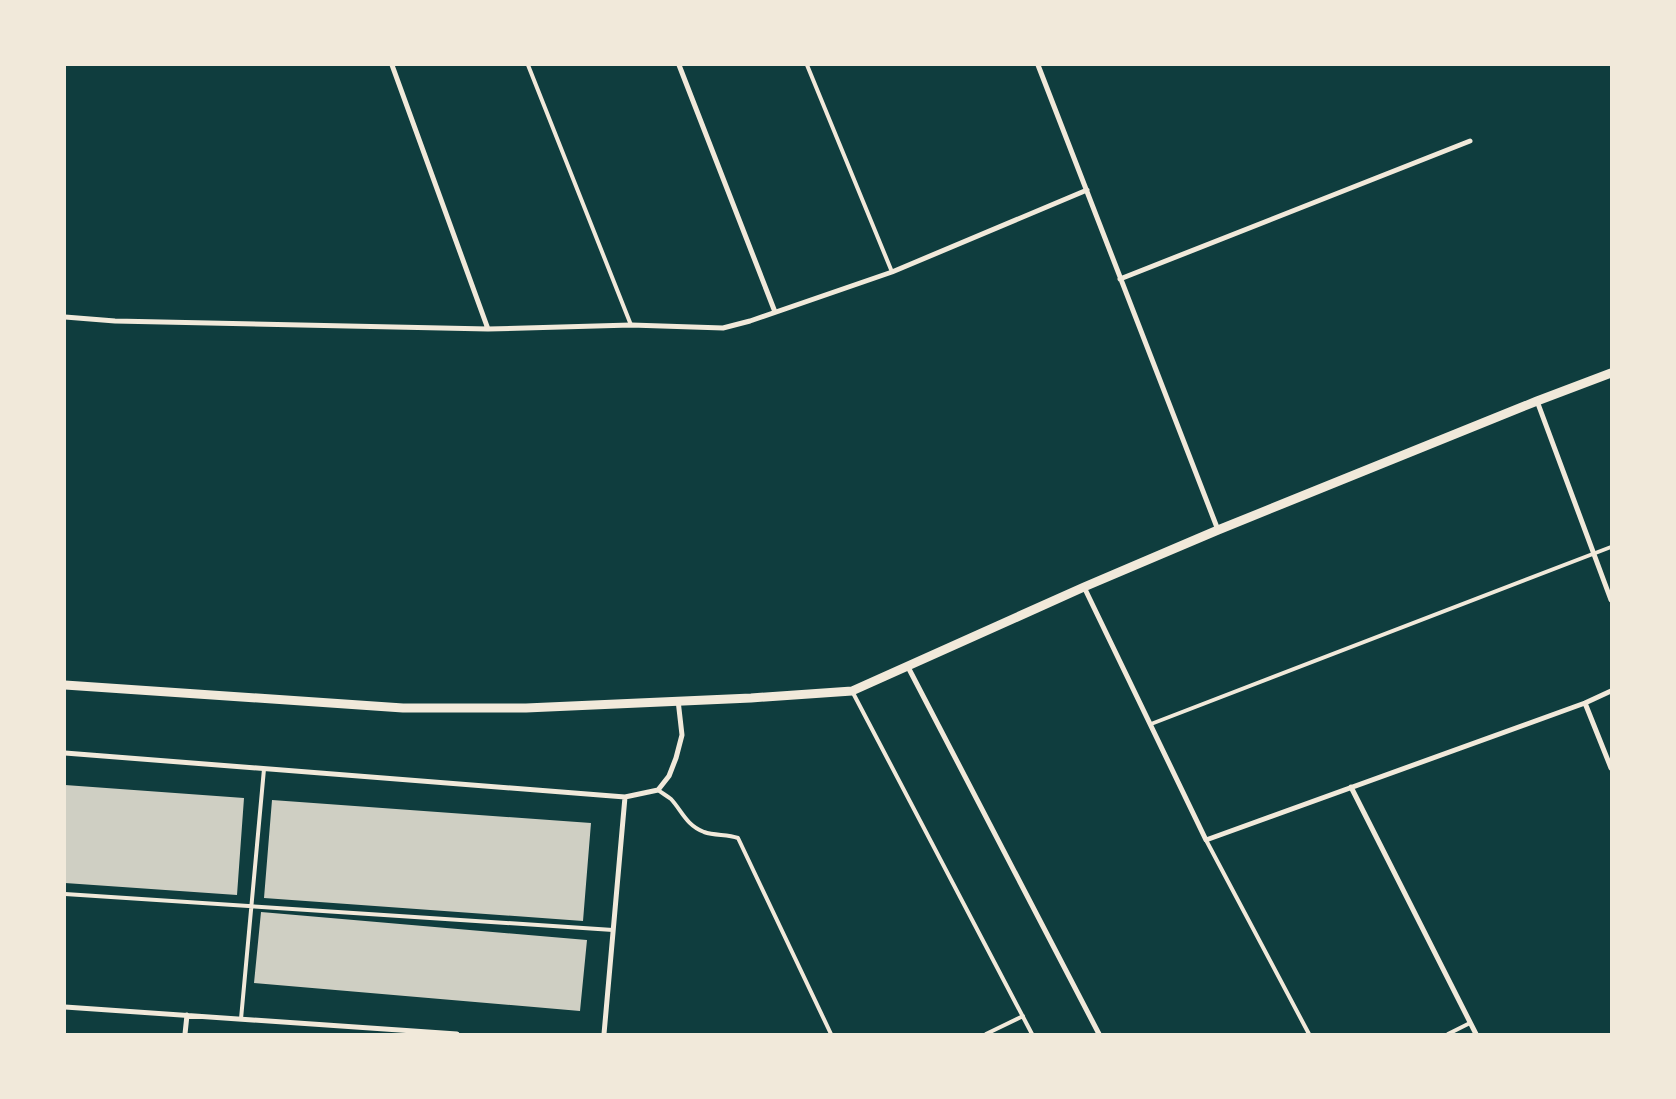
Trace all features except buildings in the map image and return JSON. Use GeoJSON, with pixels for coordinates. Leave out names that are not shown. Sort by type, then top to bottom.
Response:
{"type":"FeatureCollection","features":[{"type":"Feature","properties":{"kind":"street"},"geometry":{"type":"LineString","coordinates":[[392,65],[488,328]]}},
{"type":"Feature","properties":{"kind":"street"},"geometry":{"type":"LineString","coordinates":[[679,65],[775,312]]}},
{"type":"Feature","properties":{"kind":"street"},"geometry":{"type":"LineString","coordinates":[[1038,65],[1218,530]]}},
{"type":"Feature","properties":{"kind":"street"},"geometry":{"type":"LineString","coordinates":[[1120,279],[1470,141]]}},
{"type":"Feature","properties":{"kind":"street"},"geometry":{"type":"LineString","coordinates":[[65,317],[115,321],[488,328],[631,326],[723,328],[750,321],[892,272],[1087,190]]}},
{"type":"Feature","properties":{"kind":"street"},"geometry":{"type":"LineString","coordinates":[[65,685],[403,708],[526,708],[751,698],[852,691],[1084,587],[1218,530],[1611,373]]}},
{"type":"Feature","properties":{"kind":"street"},"geometry":{"type":"LineString","coordinates":[[1537,401],[1611,600]]}},
{"type":"Feature","properties":{"kind":"street"},"geometry":{"type":"LineString","coordinates":[[1084,587],[1206,840],[1585,703],[1611,691]]}},
{"type":"Feature","properties":{"kind":"street"},"geometry":{"type":"LineString","coordinates":[[908,667],[1099,1034]]}},
{"type":"Feature","properties":{"kind":"street"},"geometry":{"type":"LineString","coordinates":[[65,753],[625,797],[658,790],[669,776],[682,735],[678,700]]}},
{"type":"Feature","properties":{"kind":"street"},"geometry":{"type":"LineString","coordinates":[[1585,703],[1611,768]]}},
{"type":"Feature","properties":{"kind":"street"},"geometry":{"type":"LineString","coordinates":[[1350,787],[1476,1034]]}},
{"type":"Feature","properties":{"kind":"street"},"geometry":{"type":"LineString","coordinates":[[604,1034],[625,797]]}},
{"type":"Feature","properties":{"kind":"street"},"geometry":{"type":"LineString","coordinates":[[65,1007],[457,1034]]}},
{"type":"Feature","properties":{"kind":"street"},"geometry":{"type":"LineString","coordinates":[[186,1034],[187,1015]]}},
{"type":"Feature","properties":{"kind":"lane"},"geometry":{"type":"LineString","coordinates":[[528,65],[631,326]]}},
{"type":"Feature","properties":{"kind":"lane"},"geometry":{"type":"LineString","coordinates":[[808,65],[892,272]]}},
{"type":"Feature","properties":{"kind":"lane"},"geometry":{"type":"LineString","coordinates":[[1151,724],[1611,547]]}},
{"type":"Feature","properties":{"kind":"lane"},"geometry":{"type":"LineString","coordinates":[[852,691],[1032,1034]]}},
{"type":"Feature","properties":{"kind":"lane"},"geometry":{"type":"LineString","coordinates":[[241,1019],[264,769]]}},
{"type":"Feature","properties":{"kind":"lane"},"geometry":{"type":"LineString","coordinates":[[658,790],[671,799],[681,815],[691,825],[703,832],[729,834],[738,838],[832,1034]]}},
{"type":"Feature","properties":{"kind":"lane"},"geometry":{"type":"LineString","coordinates":[[1206,840],[1308,1034]]}},
{"type":"Feature","properties":{"kind":"lane"},"geometry":{"type":"LineString","coordinates":[[65,894],[613,930]]}},
{"type":"Feature","properties":{"kind":"lane"},"geometry":{"type":"LineString","coordinates":[[986,1034],[1023,1016]]}},
{"type":"Feature","properties":{"kind":"lane"},"geometry":{"type":"LineString","coordinates":[[1448,1034],[1470,1023]]}}]}
